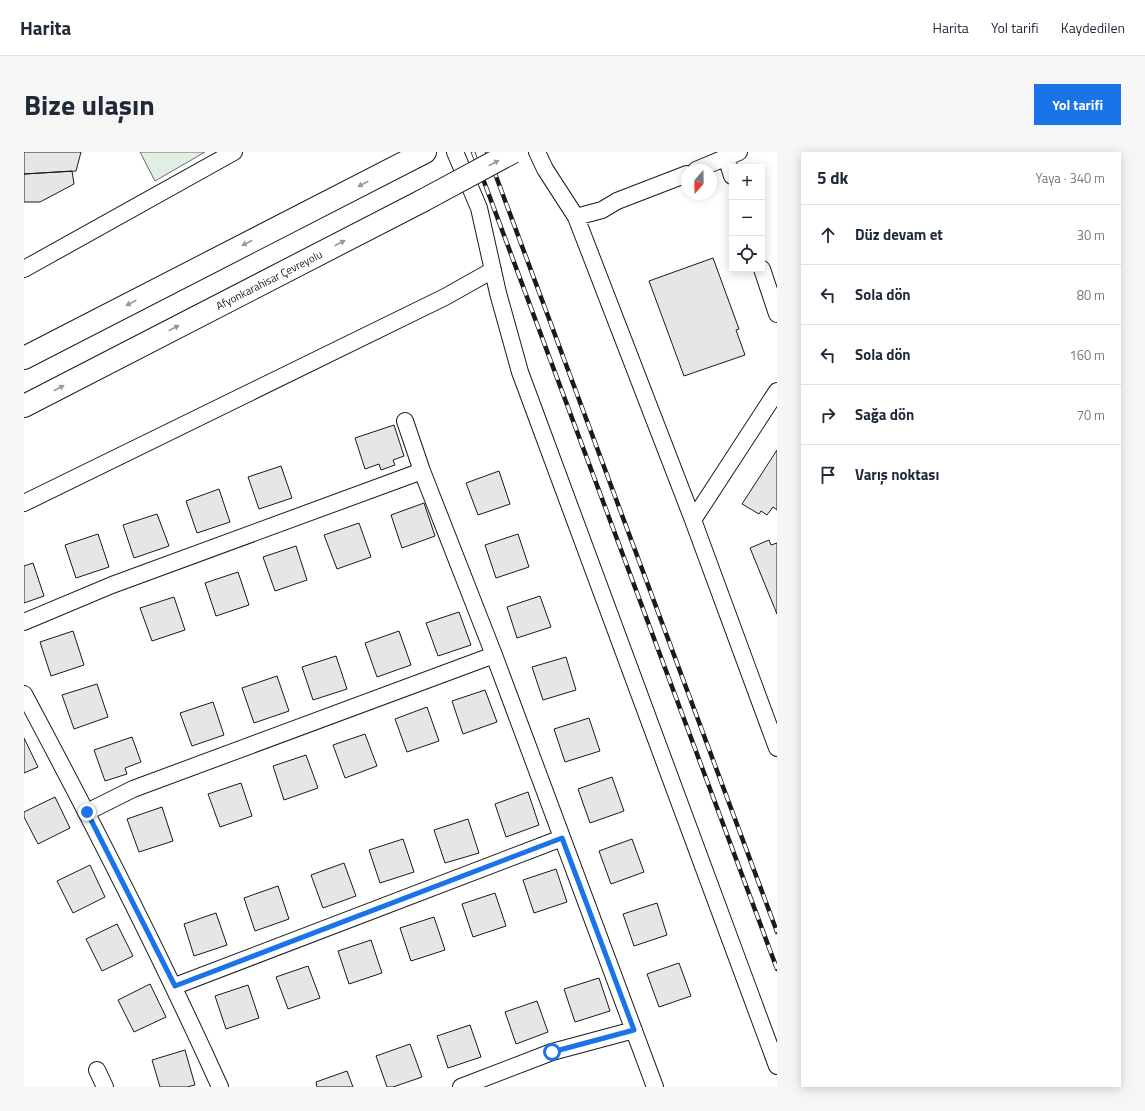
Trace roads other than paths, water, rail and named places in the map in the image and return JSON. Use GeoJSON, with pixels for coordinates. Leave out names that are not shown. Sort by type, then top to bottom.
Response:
{"type":"FeatureCollection","features":[{"type":"Feature","properties":{"kind":"highway"},"geometry":{"type":"LineString","coordinates":[[24,358],[425,152]]}},
{"type":"Feature","properties":{"kind":"highway","name":"Afyonkarahisar Çevreyolu"},"geometry":{"type":"LineString","coordinates":[[24,406],[422,201],[513,152]]}},
{"type":"Feature","properties":{"kind":"street"},"geometry":{"type":"LineString","coordinates":[[24,269],[234,152]]}},
{"type":"Feature","properties":{"kind":"street"},"geometry":{"type":"LineString","coordinates":[[455,152],[479,208],[493,270],[520,372],[777,1066]]}},
{"type":"Feature","properties":{"kind":"street"},"geometry":{"type":"LineString","coordinates":[[537,152],[576,217],[693,520],[777,748]]}},
{"type":"Feature","properties":{"kind":"street"},"geometry":{"type":"LineString","coordinates":[[711,164],[733,155]]}},
{"type":"Feature","properties":{"kind":"street"},"geometry":{"type":"LineString","coordinates":[[576,217],[602,210],[617,201],[681,176]]}},
{"type":"Feature","properties":{"kind":"street"},"geometry":{"type":"LineString","coordinates":[[24,503],[445,297],[493,270]]}},
{"type":"Feature","properties":{"kind":"street"},"geometry":{"type":"LineString","coordinates":[[763,272],[777,314]]}},
{"type":"Feature","properties":{"kind":"street"},"geometry":{"type":"LineString","coordinates":[[693,520],[777,391]]}},
{"type":"Feature","properties":{"kind":"street"},"geometry":{"type":"LineString","coordinates":[[405,421],[422,471],[494,655],[655,1087]]}},
{"type":"Feature","properties":{"kind":"street"},"geometry":{"type":"LineString","coordinates":[[24,622],[112,585],[422,471]]}},
{"type":"Feature","properties":{"kind":"street"},"geometry":{"type":"LineString","coordinates":[[87,812],[133,789],[494,655]]}},
{"type":"Feature","properties":{"kind":"street"},"geometry":{"type":"LineString","coordinates":[[24,694],[87,812],[175,986],[220,1087]]}},
{"type":"Feature","properties":{"kind":"street"},"geometry":{"type":"LineString","coordinates":[[175,986],[562,838]]}},
{"type":"Feature","properties":{"kind":"street"},"geometry":{"type":"LineString","coordinates":[[461,1087],[552,1052],[634,1030]]}},
{"type":"Feature","properties":{"kind":"street"},"geometry":{"type":"LineString","coordinates":[[98,1070],[105,1087]]}},
{"type":"Feature","properties":{"kind":"railway"},"geometry":{"type":"LineString","coordinates":[[473,152],[777,969]]}},
{"type":"Feature","properties":{"kind":"railway"},"geometry":{"type":"LineString","coordinates":[[487,152],[777,932]]}}]}
